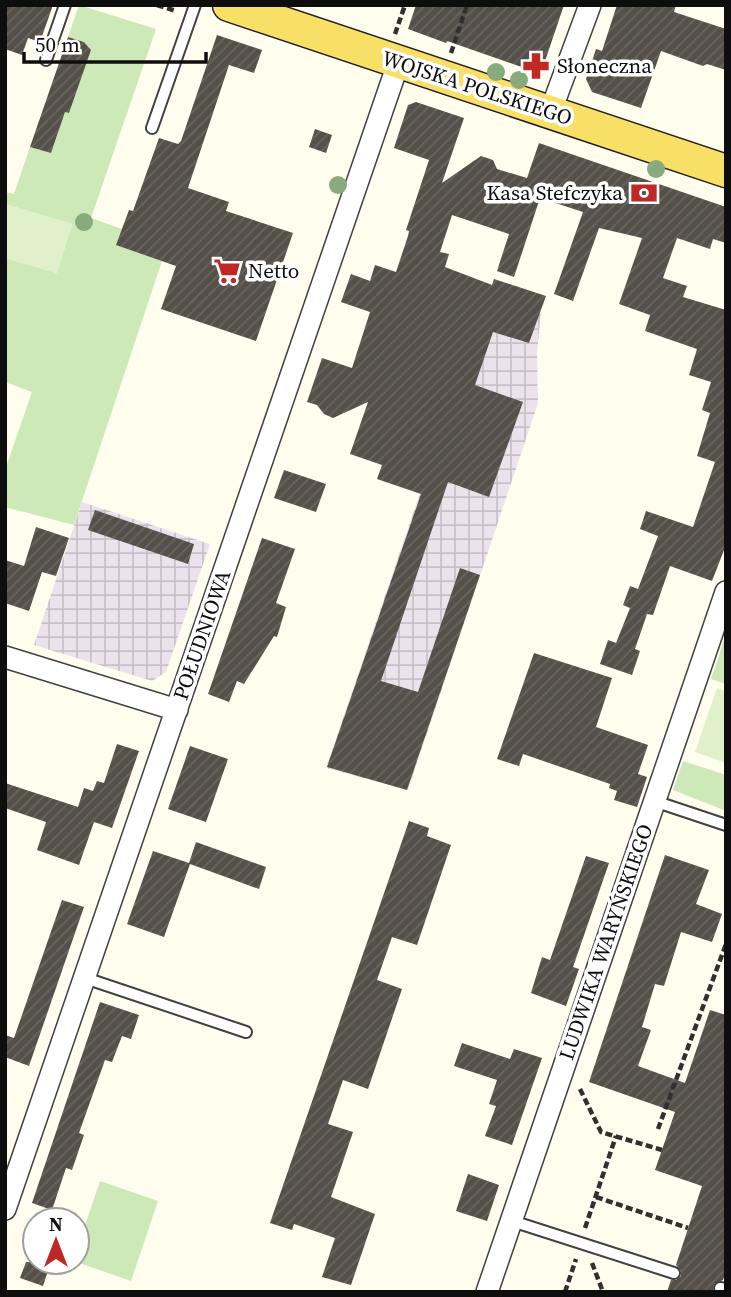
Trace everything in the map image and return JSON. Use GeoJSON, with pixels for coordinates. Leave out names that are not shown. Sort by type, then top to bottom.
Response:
{"type":"FeatureCollection","features":[{"type":"Feature","properties":{"kind":"main road","name":"WOJSKA POLSKIEGO"},"geometry":{"type":"LineString","coordinates":[[229,5],[397,48],[550,113],[726,171]]}},
{"type":"Feature","properties":{"kind":"street"},"geometry":{"type":"LineString","coordinates":[[550,113],[590,5]]}},
{"type":"Feature","properties":{"kind":"street","name":"POŁUDNIOWA"},"geometry":{"type":"LineString","coordinates":[[5,1209],[10,1182],[85,978],[177,710],[397,48]]}},
{"type":"Feature","properties":{"kind":"street","name":"LUDWIKA WARYŃSKIEGO"},"geometry":{"type":"LineString","coordinates":[[487,1292],[726,592]]}},
{"type":"Feature","properties":{"kind":"street"},"geometry":{"type":"LineString","coordinates":[[5,657],[177,710]]}},
{"type":"Feature","properties":{"kind":"lane"},"geometry":{"type":"LineString","coordinates":[[46,60],[65,5]]}},
{"type":"Feature","properties":{"kind":"lane"},"geometry":{"type":"LineString","coordinates":[[152,128],[195,5]]}},
{"type":"Feature","properties":{"kind":"lane"},"geometry":{"type":"LineString","coordinates":[[654,800],[726,825]]}},
{"type":"Feature","properties":{"kind":"lane"},"geometry":{"type":"LineString","coordinates":[[85,978],[246,1032]]}},
{"type":"Feature","properties":{"kind":"lane"},"geometry":{"type":"LineString","coordinates":[[512,1221],[674,1273]]}},
{"type":"Feature","properties":{"kind":"path"},"geometry":{"type":"LineString","coordinates":[[397,48],[405,5]]}},
{"type":"Feature","properties":{"kind":"path"},"geometry":{"type":"LineString","coordinates":[[451,53],[467,5]]}},
{"type":"Feature","properties":{"kind":"path"},"geometry":{"type":"LineString","coordinates":[[658,1129],[726,944]]}},
{"type":"Feature","properties":{"kind":"path"},"geometry":{"type":"LineString","coordinates":[[575,1079],[601,1132],[662,1150]]}},
{"type":"Feature","properties":{"kind":"path"},"geometry":{"type":"LineString","coordinates":[[565,1292],[583,1245],[616,1136]]}},
{"type":"Feature","properties":{"kind":"path"},"geometry":{"type":"LineString","coordinates":[[596,1197],[688,1228]]}},
{"type":"Feature","properties":{"kind":"path"},"geometry":{"type":"LineString","coordinates":[[583,1245],[603,1292]]}},
{"type":"Feature","properties":{"kind":"shaded area"},"geometry":{"type":"Polygon","coordinates":[[[488,294],[541,312],[537,352],[538,403],[408,790],[326,768],[488,294]]]}},
{"type":"Feature","properties":{"kind":"shaded area"},"geometry":{"type":"Polygon","coordinates":[[[82,502],[210,544],[166,672],[152,681],[34,645],[82,502]]]}},
{"type":"Feature","properties":{"kind":"green space"},"geometry":{"type":"Polygon","coordinates":[[[79,5],[156,29],[91,218],[122,229],[117,245],[162,261],[74,525],[5,507],[5,470],[32,392],[5,382],[5,258],[57,273],[72,224],[5,204],[5,192],[14,194],[30,147],[51,153],[58,133],[37,126],[45,105],[69,113],[91,50],[84,42],[68,37],[79,5]]]}},
{"type":"Feature","properties":{"kind":"green space"},"geometry":{"type":"Polygon","coordinates":[[[5,204],[72,224],[57,273],[5,258],[5,204]]]}},
{"type":"Feature","properties":{"kind":"green space"},"geometry":{"type":"Polygon","coordinates":[[[726,634],[726,684],[711,679],[726,634]]]}},
{"type":"Feature","properties":{"kind":"green space"},"geometry":{"type":"Polygon","coordinates":[[[717,688],[726,691],[726,763],[695,752],[717,688]]]}},
{"type":"Feature","properties":{"kind":"green space"},"geometry":{"type":"Polygon","coordinates":[[[683,761],[726,775],[726,811],[673,790],[683,761]]]}},
{"type":"Feature","properties":{"kind":"green space"},"geometry":{"type":"Polygon","coordinates":[[[100,1181],[158,1201],[131,1281],[91,1267],[91,1208],[100,1181]]]}},
{"type":"Feature","properties":{"kind":"building"},"geometry":{"type":"Polygon","coordinates":[[[5,5],[53,5],[40,42],[28,38],[22,55],[5,49],[5,5]]]}},
{"type":"Feature","properties":{"kind":"building"},"geometry":{"type":"Polygon","coordinates":[[[416,5],[564,5],[543,67],[533,71],[408,29],[416,5]]]}},
{"type":"Feature","properties":{"kind":"building"},"geometry":{"type":"Polygon","coordinates":[[[617,5],[676,5],[674,12],[726,29],[726,70],[707,64],[703,66],[661,51],[641,108],[592,92],[586,79],[596,49],[602,51],[617,5]]]}},
{"type":"Feature","properties":{"kind":"building"},"geometry":{"type":"Polygon","coordinates":[[[217,35],[262,50],[254,73],[229,65],[188,188],[229,202],[226,211],[293,233],[256,341],[161,309],[176,266],[116,245],[129,210],[133,211],[159,138],[178,144],[181,141],[217,35]]]}},
{"type":"Feature","properties":{"kind":"building"},"geometry":{"type":"Polygon","coordinates":[[[68,37],[84,42],[91,50],[69,113],[65,112],[51,153],[30,147],[68,37]]]}},
{"type":"Feature","properties":{"kind":"building"},"geometry":{"type":"Polygon","coordinates":[[[416,102],[464,118],[442,183],[481,156],[493,160],[497,169],[527,178],[539,143],[726,207],[726,243],[713,239],[710,249],[677,238],[663,278],[687,286],[683,297],[726,310],[726,545],[712,581],[670,566],[653,615],[647,614],[635,649],[640,651],[632,675],[600,664],[608,640],[616,643],[630,608],[623,605],[630,586],[638,589],[658,536],[640,529],[646,511],[693,527],[715,462],[697,456],[710,413],[702,410],[711,382],[689,375],[697,349],[645,331],[650,315],[619,304],[642,238],[599,228],[573,301],[554,294],[583,212],[540,198],[514,277],[497,271],[509,234],[452,215],[440,252],[449,254],[445,267],[492,285],[494,279],[546,296],[529,343],[493,332],[475,385],[523,402],[489,497],[448,482],[381,681],[418,692],[460,568],[480,575],[407,790],[327,767],[421,494],[377,479],[382,465],[350,454],[368,402],[333,418],[324,414],[317,405],[307,402],[322,358],[352,368],[370,312],[341,302],[351,274],[370,281],[375,265],[396,272],[408,236],[409,231],[406,230],[429,160],[394,148],[408,105],[416,102]]]}},
{"type":"Feature","properties":{"kind":"building"},"geometry":{"type":"Polygon","coordinates":[[[315,129],[332,135],[326,153],[309,147],[315,129]]]}},
{"type":"Feature","properties":{"kind":"building"},"geometry":{"type":"Polygon","coordinates":[[[284,470],[326,484],[316,512],[274,498],[284,470]]]}},
{"type":"Feature","properties":{"kind":"building"},"geometry":{"type":"Polygon","coordinates":[[[95,510],[194,544],[188,564],[88,530],[95,510]]]}},
{"type":"Feature","properties":{"kind":"building"},"geometry":{"type":"Polygon","coordinates":[[[36,527],[69,538],[56,576],[42,572],[29,611],[5,603],[5,560],[24,566],[36,527]]]}},
{"type":"Feature","properties":{"kind":"building"},"geometry":{"type":"Polygon","coordinates":[[[262,538],[295,549],[276,603],[286,607],[277,637],[274,636],[244,684],[237,681],[229,702],[208,694],[262,538]]]}},
{"type":"Feature","properties":{"kind":"building"},"geometry":{"type":"Polygon","coordinates":[[[534,653],[612,678],[596,727],[648,745],[638,774],[647,777],[637,807],[614,800],[617,791],[609,788],[610,784],[523,754],[519,766],[497,759],[534,653]]]}},
{"type":"Feature","properties":{"kind":"building"},"geometry":{"type":"Polygon","coordinates":[[[117,744],[139,751],[112,828],[94,822],[79,865],[37,850],[46,822],[5,808],[5,783],[78,807],[84,788],[93,791],[97,781],[104,783],[117,744]]]}},
{"type":"Feature","properties":{"kind":"building"},"geometry":{"type":"Polygon","coordinates":[[[190,746],[228,759],[206,822],[168,809],[190,746]]]}},
{"type":"Feature","properties":{"kind":"building"},"geometry":{"type":"Polygon","coordinates":[[[409,821],[429,828],[427,836],[451,845],[417,945],[392,937],[377,980],[402,989],[368,1089],[343,1080],[328,1124],[353,1132],[331,1197],[375,1214],[351,1285],[322,1277],[335,1238],[294,1224],[292,1230],[270,1223],[409,821]]]}},
{"type":"Feature","properties":{"kind":"building"},"geometry":{"type":"Polygon","coordinates":[[[196,842],[266,867],[259,889],[190,864],[164,937],[127,924],[153,851],[189,863],[196,842]]]}},
{"type":"Feature","properties":{"kind":"building"},"geometry":{"type":"Polygon","coordinates":[[[665,855],[709,870],[696,904],[722,914],[712,942],[681,932],[664,986],[655,984],[642,1027],[651,1030],[638,1066],[685,1083],[710,1010],[726,1015],[726,1271],[723,1280],[714,1284],[713,1292],[667,1292],[671,1280],[681,1276],[676,1265],[702,1186],[655,1170],[675,1112],[589,1082],[665,855]]]}},
{"type":"Feature","properties":{"kind":"building"},"geometry":{"type":"Polygon","coordinates":[[[586,856],[609,863],[573,967],[579,969],[566,1006],[531,993],[542,957],[550,960],[586,856]]]}},
{"type":"Feature","properties":{"kind":"building"},"geometry":{"type":"Polygon","coordinates":[[[62,900],[84,907],[29,1066],[5,1057],[5,1035],[14,1038],[62,900]]]}},
{"type":"Feature","properties":{"kind":"building"},"geometry":{"type":"Polygon","coordinates":[[[100,1002],[139,1015],[131,1039],[122,1036],[112,1062],[105,1060],[79,1133],[84,1135],[72,1170],[66,1168],[53,1206],[32,1203],[100,1002]]]}},
{"type":"Feature","properties":{"kind":"building"},"geometry":{"type":"Polygon","coordinates":[[[462,1043],[510,1059],[514,1049],[542,1058],[512,1145],[485,1136],[496,1106],[489,1104],[497,1080],[454,1066],[462,1043]]]}},
{"type":"Feature","properties":{"kind":"building"},"geometry":{"type":"Polygon","coordinates":[[[468,1174],[499,1185],[487,1221],[456,1211],[468,1174]]]}},
{"type":"Feature","properties":{"kind":"building"},"geometry":{"type":"Polygon","coordinates":[[[21,1275],[46,1276],[43,1286],[20,1278],[21,1275]]]}},
{"type":"Feature","properties":{"kind":"place","name":"Słoneczna"},"geometry":{"type":"Point","coordinates":[536,66]}},
{"type":"Feature","properties":{"kind":"place","name":"Kasa Stefczyka"},"geometry":{"type":"Point","coordinates":[644,193]}},
{"type":"Feature","properties":{"kind":"place","name":"Netto"},"geometry":{"type":"Point","coordinates":[227,271]}}]}
